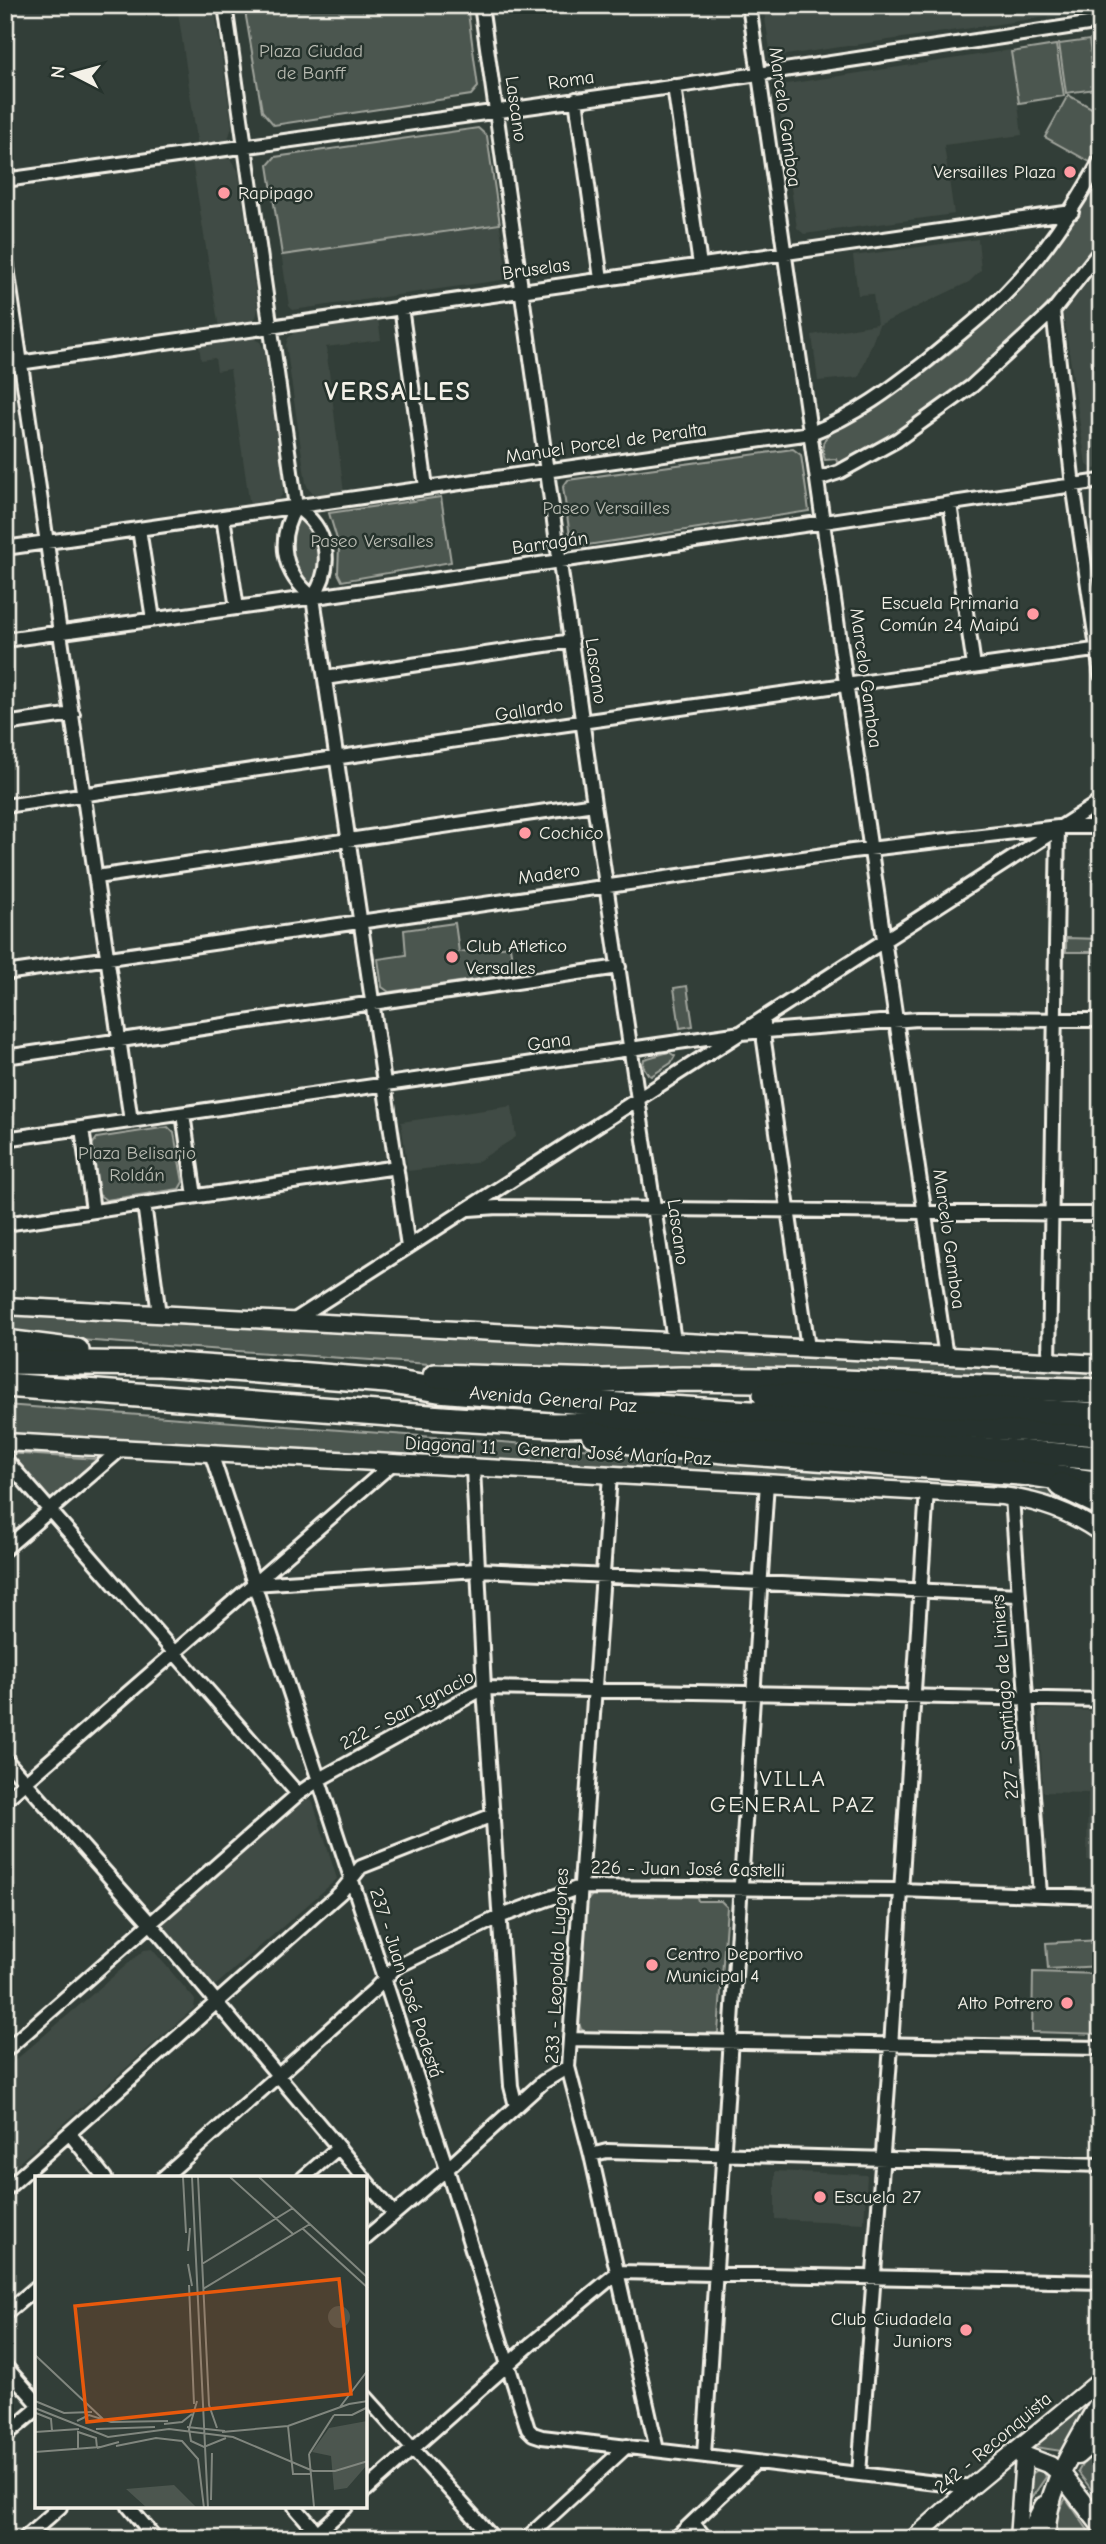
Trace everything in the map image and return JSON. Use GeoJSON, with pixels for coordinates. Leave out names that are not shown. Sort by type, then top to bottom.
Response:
{"type":"FeatureCollection","features":[{"type":"Feature","properties":{"kind":"highway"},"geometry":{"type":"LineString","coordinates":[[5,1342],[160,1364]]}},
{"type":"Feature","properties":{"kind":"highway","name":"Avenida General Paz"},"geometry":{"type":"LineString","coordinates":[[5,1362],[160,1364],[386,1381],[438,1390],[620,1405],[1101,1434]]}},
{"type":"Feature","properties":{"kind":"highway"},"geometry":{"type":"LineString","coordinates":[[386,1381],[438,1376],[603,1381],[682,1379],[1101,1391]]}},
{"type":"Feature","properties":{"kind":"highway"},"geometry":{"type":"LineString","coordinates":[[603,1381],[655,1389],[1101,1415]]}},
{"type":"Feature","properties":{"kind":"highway","name":"Avenida General Paz"},"geometry":{"type":"LineString","coordinates":[[5,1385],[553,1425],[645,1425],[1101,1458]]}},
{"type":"Feature","properties":{"kind":"highway"},"geometry":{"type":"LineString","coordinates":[[5,1398],[148,1395]]}},
{"type":"Feature","properties":{"kind":"highway"},"geometry":{"type":"LineString","coordinates":[[553,1425],[631,1442],[790,1457],[1032,1474],[1101,1484]]}},
{"type":"Feature","properties":{"kind":"highway"},"geometry":{"type":"LineString","coordinates":[[1032,1474],[1101,1503]]}},
{"type":"Feature","properties":{"kind":"main road"},"geometry":{"type":"LineString","coordinates":[[1027,2539],[1101,2400]]}},
{"type":"Feature","properties":{"kind":"main road"},"geometry":{"type":"LineString","coordinates":[[1065,2468],[1101,2434]]}},
{"type":"Feature","properties":{"kind":"main road"},"geometry":{"type":"LineString","coordinates":[[1065,2468],[1101,2525]]}},
{"type":"Feature","properties":{"kind":"main road"},"geometry":{"type":"LineString","coordinates":[[1046,2539],[1046,2518],[1051,2494]]}},
{"type":"Feature","properties":{"kind":"street"},"geometry":{"type":"LineString","coordinates":[[225,5],[296,507],[286,527],[284,550],[290,572],[296,582],[313,597]]}},
{"type":"Feature","properties":{"kind":"street","name":"Lascano"},"geometry":{"type":"LineString","coordinates":[[481,5],[594,804],[674,1341]]}},
{"type":"Feature","properties":{"kind":"street","name":"Marcelo Gamboa"},"geometry":{"type":"LineString","coordinates":[[749,5],[946,1357]]}},
{"type":"Feature","properties":{"kind":"street","name":"Roma"},"geometry":{"type":"LineString","coordinates":[[5,180],[674,86],[1101,22]]}},
{"type":"Feature","properties":{"kind":"street"},"geometry":{"type":"LineString","coordinates":[[674,86],[700,265]]}},
{"type":"Feature","properties":{"kind":"street"},"geometry":{"type":"LineString","coordinates":[[576,99],[601,279]]}},
{"type":"Feature","properties":{"kind":"street","name":"Manuel Porcel de Peralta"},"geometry":{"type":"LineString","coordinates":[[5,548],[811,433],[878,398],[984,313],[1030,266],[1072,212],[1101,160]]}},
{"type":"Feature","properties":{"kind":"street","name":"Bruselas"},"geometry":{"type":"LineString","coordinates":[[5,365],[1072,212]]}},
{"type":"Feature","properties":{"kind":"street"},"geometry":{"type":"LineString","coordinates":[[818,479],[862,460],[972,386],[1053,311],[1101,250]]}},
{"type":"Feature","properties":{"kind":"street"},"geometry":{"type":"LineString","coordinates":[[5,254],[131,1121]]}},
{"type":"Feature","properties":{"kind":"street"},"geometry":{"type":"LineString","coordinates":[[401,307],[426,487]]}},
{"type":"Feature","properties":{"kind":"street"},"geometry":{"type":"LineString","coordinates":[[1053,311],[1073,485],[1101,675]]}},
{"type":"Feature","properties":{"kind":"street","name":"Barragán"},"geometry":{"type":"LineString","coordinates":[[5,640],[1101,481]]}},
{"type":"Feature","properties":{"kind":"street"},"geometry":{"type":"LineString","coordinates":[[950,504],[974,666]]}},
{"type":"Feature","properties":{"kind":"street"},"geometry":{"type":"LineString","coordinates":[[296,507],[311,519],[324,544],[325,572],[313,597],[408,1247]]}},
{"type":"Feature","properties":{"kind":"street"},"geometry":{"type":"LineString","coordinates":[[223,517],[237,608]]}},
{"type":"Feature","properties":{"kind":"street"},"geometry":{"type":"LineString","coordinates":[[139,529],[153,620]]}},
{"type":"Feature","properties":{"kind":"street"},"geometry":{"type":"LineString","coordinates":[[325,678],[572,641]]}},
{"type":"Feature","properties":{"kind":"street","name":"Gallardo"},"geometry":{"type":"LineString","coordinates":[[5,806],[1099,649]]}},
{"type":"Feature","properties":{"kind":"street"},"geometry":{"type":"LineString","coordinates":[[5,724],[73,714]]}},
{"type":"Feature","properties":{"kind":"street"},"geometry":{"type":"LineString","coordinates":[[293,1321],[1101,801]]}},
{"type":"Feature","properties":{"kind":"street"},"geometry":{"type":"LineString","coordinates":[[96,877],[594,804]]}},
{"type":"Feature","properties":{"kind":"street"},"geometry":{"type":"LineString","coordinates":[[1049,1362],[1058,827]]}},
{"type":"Feature","properties":{"kind":"street","name":"Madero"},"geometry":{"type":"LineString","coordinates":[[5,973],[872,849],[1058,827],[1101,827]]}},
{"type":"Feature","properties":{"kind":"street"},"geometry":{"type":"LineString","coordinates":[[5,1057],[619,967]]}},
{"type":"Feature","properties":{"kind":"street"},"geometry":{"type":"LineString","coordinates":[[765,1017],[764,1031],[808,1348]]}},
{"type":"Feature","properties":{"kind":"street","name":"Gana"},"geometry":{"type":"LineString","coordinates":[[5,1139],[741,1033],[897,1020],[1101,1020]]}},
{"type":"Feature","properties":{"kind":"street"},"geometry":{"type":"LineString","coordinates":[[183,1114],[195,1196]]}},
{"type":"Feature","properties":{"kind":"street"},"geometry":{"type":"LineString","coordinates":[[82,1128],[93,1211]]}},
{"type":"Feature","properties":{"kind":"street"},"geometry":{"type":"LineString","coordinates":[[5,1224],[397,1167]]}},
{"type":"Feature","properties":{"kind":"street"},"geometry":{"type":"LineString","coordinates":[[144,1204],[159,1314]]}},
{"type":"Feature","properties":{"kind":"street"},"geometry":{"type":"LineString","coordinates":[[465,1210],[498,1208],[1101,1213]]}},
{"type":"Feature","properties":{"kind":"street"},"geometry":{"type":"LineString","coordinates":[[5,1306],[1101,1364]]}},
{"type":"Feature","properties":{"kind":"street","name":"Diagonal 11 - General José María Paz"},"geometry":{"type":"LineString","coordinates":[[5,1442],[927,1490],[1012,1497],[1044,1503],[1066,1512],[1101,1533]]}},
{"type":"Feature","properties":{"kind":"street"},"geometry":{"type":"LineString","coordinates":[[5,1549],[121,1448]]}},
{"type":"Feature","properties":{"kind":"street","name":"237 - Juan José Podestá"},"geometry":{"type":"LineString","coordinates":[[211,1453],[447,2169],[528,2429],[533,2434],[627,2446]]}},
{"type":"Feature","properties":{"kind":"street"},"geometry":{"type":"LineString","coordinates":[[5,1458],[298,1794]]}},
{"type":"Feature","properties":{"kind":"street"},"geometry":{"type":"LineString","coordinates":[[5,1800],[393,1463]]}},
{"type":"Feature","properties":{"kind":"street"},"geometry":{"type":"LineString","coordinates":[[473,1468],[499,1917],[511,2086],[516,2106]]}},
{"type":"Feature","properties":{"kind":"street","name":"233 - Leopoldo Lugones"},"geometry":{"type":"LineString","coordinates":[[610,1475],[568,2067],[592,2155],[657,2450]]}},
{"type":"Feature","properties":{"kind":"street"},"geometry":{"type":"LineString","coordinates":[[704,2455],[767,1482]]}},
{"type":"Feature","properties":{"kind":"street"},"geometry":{"type":"LineString","coordinates":[[859,2474],[891,2046],[927,1490]]}},
{"type":"Feature","properties":{"kind":"street","name":"227 - Santiago de Liniers"},"geometry":{"type":"LineString","coordinates":[[1012,1497],[1040,1895]]}},
{"type":"Feature","properties":{"kind":"street"},"geometry":{"type":"LineString","coordinates":[[253,1584],[478,1570],[1019,1595]]}},
{"type":"Feature","properties":{"kind":"street","name":"222 - San Ignacio"},"geometry":{"type":"LineString","coordinates":[[5,2051],[298,1794],[320,1779],[484,1688],[1101,1700]]}},
{"type":"Feature","properties":{"kind":"street"},"geometry":{"type":"LineString","coordinates":[[5,1759],[151,1924],[362,2176]]}},
{"type":"Feature","properties":{"kind":"street"},"geometry":{"type":"LineString","coordinates":[[5,2190],[341,1892],[361,1867],[493,1815]]}},
{"type":"Feature","properties":{"kind":"street","name":"226 - Juan José Castelli"},"geometry":{"type":"LineString","coordinates":[[165,2176],[278,2077],[396,1967],[499,1917],[580,1887],[900,1890],[1101,1897]]}},
{"type":"Feature","properties":{"kind":"street"},"geometry":{"type":"LineString","coordinates":[[570,2039],[1101,2048]]}},
{"type":"Feature","properties":{"kind":"street"},"geometry":{"type":"LineString","coordinates":[[368,2236],[550,2077],[568,2067]]}},
{"type":"Feature","properties":{"kind":"street"},"geometry":{"type":"LineString","coordinates":[[70,2134],[103,2176]]}},
{"type":"Feature","properties":{"kind":"street"},"geometry":{"type":"LineString","coordinates":[[305,2176],[338,2148]]}},
{"type":"Feature","properties":{"kind":"street"},"geometry":{"type":"LineString","coordinates":[[592,2155],[607,2151],[1101,2165]]}},
{"type":"Feature","properties":{"kind":"street"},"geometry":{"type":"LineString","coordinates":[[368,2183],[394,2214]]}},
{"type":"Feature","properties":{"kind":"street"},"geometry":{"type":"LineString","coordinates":[[368,2488],[618,2272],[1101,2282]]}},
{"type":"Feature","properties":{"kind":"street"},"geometry":{"type":"LineString","coordinates":[[5,2314],[35,2289]]}},
{"type":"Feature","properties":{"kind":"street"},"geometry":{"type":"LineString","coordinates":[[5,2366],[35,2400]]}},
{"type":"Feature","properties":{"kind":"street","name":"242 - Reconquista"},"geometry":{"type":"LineString","coordinates":[[913,2539],[971,2487],[1020,2454],[1101,2380]]}},
{"type":"Feature","properties":{"kind":"street"},"geometry":{"type":"LineString","coordinates":[[368,2399],[494,2539]]}},
{"type":"Feature","properties":{"kind":"street"},"geometry":{"type":"LineString","coordinates":[[5,2436],[35,2411]]}},
{"type":"Feature","properties":{"kind":"street"},"geometry":{"type":"LineString","coordinates":[[526,2539],[627,2446],[971,2487]]}},
{"type":"Feature","properties":{"kind":"street"},"geometry":{"type":"LineString","coordinates":[[1018,2539],[1020,2454],[1065,2468]]}},
{"type":"Feature","properties":{"kind":"street"},"geometry":{"type":"LineString","coordinates":[[674,2539],[756,2462]]}},
{"type":"Feature","properties":{"kind":"street"},"geometry":{"type":"LineString","coordinates":[[24,2539],[58,2509]]}},
{"type":"Feature","properties":{"kind":"street"},"geometry":{"type":"LineString","coordinates":[[132,2509],[156,2539]]}},
{"type":"Feature","properties":{"kind":"street"},"geometry":{"type":"LineString","coordinates":[[296,2509],[317,2537],[344,2509]]}},
{"type":"Feature","properties":{"kind":"street"},"geometry":{"type":"LineString","coordinates":[[693,2523],[706,2539]]}},
{"type":"Feature","properties":{"kind":"shaded area"},"geometry":{"type":"Polygon","coordinates":[[[177,5],[214,5],[232,127],[228,139],[220,144],[198,147],[177,5]]]}},
{"type":"Feature","properties":{"kind":"shaded area"},"geometry":{"type":"Polygon","coordinates":[[[763,5],[1073,5],[1075,8],[1074,13],[779,56],[770,50],[763,5]]]}},
{"type":"Feature","properties":{"kind":"shaded area"},"geometry":{"type":"Polygon","coordinates":[[[1011,50],[1022,135],[944,145],[954,214],[804,234],[797,228],[777,94],[780,85],[1011,50]]]}},
{"type":"Feature","properties":{"kind":"shaded area"},"geometry":{"type":"Polygon","coordinates":[[[478,128],[487,136],[507,275],[502,280],[293,310],[289,306],[268,165],[275,157],[478,128]]]}},
{"type":"Feature","properties":{"kind":"shaded area"},"geometry":{"type":"Polygon","coordinates":[[[220,157],[230,159],[238,170],[258,310],[256,317],[247,324],[219,328],[192,161],[220,157]]]}},
{"type":"Feature","properties":{"kind":"shaded area"},"geometry":{"type":"Polygon","coordinates":[[[978,239],[981,270],[969,282],[879,325],[859,377],[818,381],[812,335],[877,324],[873,294],[858,295],[853,256],[978,239]]]}},
{"type":"Feature","properties":{"kind":"shaded area"},"geometry":{"type":"Polygon","coordinates":[[[1101,266],[1101,468],[1093,469],[1086,464],[1063,312],[1101,266]]]}},
{"type":"Feature","properties":{"kind":"shaded area"},"geometry":{"type":"Polygon","coordinates":[[[378,318],[381,340],[326,347],[344,493],[318,496],[309,490],[306,483],[286,345],[288,338],[299,329],[378,318]]]}},
{"type":"Feature","properties":{"kind":"shaded area"},"geometry":{"type":"Polygon","coordinates":[[[250,337],[260,342],[264,350],[284,486],[277,501],[250,507],[230,369],[217,371],[215,358],[201,360],[199,344],[250,337]]]}},
{"type":"Feature","properties":{"kind":"shaded area"},"geometry":{"type":"Polygon","coordinates":[[[512,1106],[516,1137],[475,1163],[408,1171],[401,1122],[512,1106]]]}},
{"type":"Feature","properties":{"kind":"shaded area"},"geometry":{"type":"Polygon","coordinates":[[[1043,1709],[1101,1711],[1101,1860],[1087,1860],[1088,1793],[1043,1792],[1039,1713],[1043,1709]]]}},
{"type":"Feature","properties":{"kind":"shaded area"},"geometry":{"type":"Polygon","coordinates":[[[306,1798],[313,1802],[337,1879],[216,1985],[211,1983],[164,1927],[164,1922],[306,1798]]]}},
{"type":"Feature","properties":{"kind":"shaded area"},"geometry":{"type":"Polygon","coordinates":[[[152,1949],[195,2000],[194,2008],[5,2175],[5,2069],[144,1950],[152,1949]]]}},
{"type":"Feature","properties":{"kind":"shaded area","name":"Escuela 27"},"geometry":{"type":"Polygon","coordinates":[[[775,2171],[867,2175],[864,2223],[775,2219],[775,2171]]]}},
{"type":"Feature","properties":{"kind":"green space","name":"Plaza Ciudad de Banff"},"geometry":{"type":"Polygon","coordinates":[[[244,5],[467,5],[478,87],[471,95],[274,125],[262,111],[244,5]]]}},
{"type":"Feature","properties":{"kind":"green space"},"geometry":{"type":"Polygon","coordinates":[[[1089,40],[1096,89],[1066,93],[1059,44],[1089,40]]]}},
{"type":"Feature","properties":{"kind":"green space"},"geometry":{"type":"Polygon","coordinates":[[[1056,45],[1064,96],[1019,103],[1011,52],[1056,45]]]}},
{"type":"Feature","properties":{"kind":"green space"},"geometry":{"type":"Polygon","coordinates":[[[1068,95],[1101,113],[1101,143],[1090,162],[1045,137],[1068,95]]]}},
{"type":"Feature","properties":{"kind":"green space"},"geometry":{"type":"Polygon","coordinates":[[[478,128],[487,136],[500,224],[282,255],[268,165],[275,157],[478,128]]]}},
{"type":"Feature","properties":{"kind":"green space"},"geometry":{"type":"Polygon","coordinates":[[[1101,176],[1100,240],[1086,260],[1020,334],[964,384],[903,428],[838,465],[836,459],[825,460],[823,444],[829,434],[901,390],[931,368],[1013,294],[1060,237],[1101,176]]]}},
{"type":"Feature","properties":{"kind":"green space","name":"Paseo Versailles"},"geometry":{"type":"Polygon","coordinates":[[[793,449],[801,455],[809,511],[581,546],[571,543],[563,487],[568,480],[793,449]]]}},
{"type":"Feature","properties":{"kind":"green space","name":"Paseo Versalles"},"geometry":{"type":"Polygon","coordinates":[[[441,497],[451,562],[342,581],[338,573],[339,546],[329,513],[441,497]]]}},
{"type":"Feature","properties":{"kind":"green space"},"geometry":{"type":"Polygon","coordinates":[[[304,518],[320,552],[320,569],[311,586],[301,582],[289,549],[294,521],[304,518]]]}},
{"type":"Feature","properties":{"kind":"green space","name":"Club Atletico Versalles"},"geometry":{"type":"Polygon","coordinates":[[[455,923],[459,952],[510,946],[514,974],[389,992],[382,987],[378,959],[406,955],[404,930],[455,923]]]}},
{"type":"Feature","properties":{"kind":"green space"},"geometry":{"type":"Polygon","coordinates":[[[1066,938],[1101,939],[1101,952],[1066,952],[1066,938]]]}},
{"type":"Feature","properties":{"kind":"green space"},"geometry":{"type":"Polygon","coordinates":[[[687,986],[693,1026],[680,1028],[674,988],[687,986]]]}},
{"type":"Feature","properties":{"kind":"green space"},"geometry":{"type":"Polygon","coordinates":[[[669,1052],[675,1056],[671,1063],[651,1076],[648,1074],[643,1066],[644,1059],[669,1052]]]}},
{"type":"Feature","properties":{"kind":"green space","name":"Plaza Belisario Roldán"},"geometry":{"type":"Polygon","coordinates":[[[168,1127],[174,1133],[183,1182],[179,1189],[106,1200],[98,1194],[92,1145],[97,1138],[168,1127]]]}},
{"type":"Feature","properties":{"kind":"green space"},"geometry":{"type":"Polygon","coordinates":[[[5,1312],[1101,1372],[1101,1410],[50,1338],[5,1332],[5,1312]]]}},
{"type":"Feature","properties":{"kind":"green space"},"geometry":{"type":"Polygon","coordinates":[[[5,1405],[1011,1480],[1066,1492],[1101,1510],[1101,1527],[1037,1495],[1021,1491],[923,1488],[5,1437],[5,1405]]]}},
{"type":"Feature","properties":{"kind":"green space"},"geometry":{"type":"Polygon","coordinates":[[[7,1453],[98,1459],[49,1501],[7,1453]]]}},
{"type":"Feature","properties":{"kind":"green space","name":"Centro Deportivo Municipal 4"},"geometry":{"type":"Polygon","coordinates":[[[592,1895],[697,1897],[698,1901],[721,1901],[727,1907],[718,2032],[715,2035],[588,2033],[581,2029],[579,2023],[586,1902],[592,1895]]]}},
{"type":"Feature","properties":{"kind":"green space"},"geometry":{"type":"Polygon","coordinates":[[[1101,1940],[1101,1966],[1048,1969],[1046,1943],[1101,1940]]]}},
{"type":"Feature","properties":{"kind":"green space","name":"Alto Potrero"},"geometry":{"type":"Polygon","coordinates":[[[1033,1972],[1101,1974],[1101,2034],[1032,2032],[1033,1972]]]}},
{"type":"Feature","properties":{"kind":"green space"},"geometry":{"type":"Polygon","coordinates":[[[1089,2398],[1089,2403],[1061,2451],[1035,2447],[1033,2444],[1089,2398]]]}},
{"type":"Feature","properties":{"kind":"green space"},"geometry":{"type":"Polygon","coordinates":[[[1101,2441],[1101,2502],[1078,2472],[1088,2454],[1101,2441]]]}},
{"type":"Feature","properties":{"kind":"green space"},"geometry":{"type":"Polygon","coordinates":[[[1038,2470],[1044,2472],[1046,2477],[1028,2503],[1030,2475],[1038,2470]]]}},
{"type":"Feature","properties":{"kind":"green space"},"geometry":{"type":"Polygon","coordinates":[[[1066,2498],[1094,2539],[1056,2539],[1057,2518],[1066,2498]]]}},
{"type":"Feature","properties":{"kind":"place","name":"Versailles Plaza"},"geometry":{"type":"Point","coordinates":[1070,172]}},
{"type":"Feature","properties":{"kind":"place","name":"Rapipago"},"geometry":{"type":"Point","coordinates":[224,193]}},
{"type":"Feature","properties":{"kind":"place","name":"Escuela Primaria Común 24 Maipú"},"geometry":{"type":"Point","coordinates":[1033,614]}},
{"type":"Feature","properties":{"kind":"place","name":"Cochico"},"geometry":{"type":"Point","coordinates":[525,833]}},
{"type":"Feature","properties":{"kind":"place","name":"Club Atletico Versalles"},"geometry":{"type":"Point","coordinates":[452,957]}},
{"type":"Feature","properties":{"kind":"place","name":"Centro Deportivo Municipal 4"},"geometry":{"type":"Point","coordinates":[652,1965]}},
{"type":"Feature","properties":{"kind":"place","name":"Alto Potrero"},"geometry":{"type":"Point","coordinates":[1067,2003]}},
{"type":"Feature","properties":{"kind":"place","name":"Escuela 27"},"geometry":{"type":"Point","coordinates":[820,2197]}},
{"type":"Feature","properties":{"kind":"place","name":"Club Ciudadela Juniors"},"geometry":{"type":"Point","coordinates":[966,2330]}},
{"type":"Feature","properties":{"kind":"district","name":"VERSALLES"},"geometry":{"type":"Point","coordinates":[398,392]}},
{"type":"Feature","properties":{"kind":"district","name":"VILLA GENERAL PAZ"},"geometry":{"type":"Point","coordinates":[793,1791]}}]}
